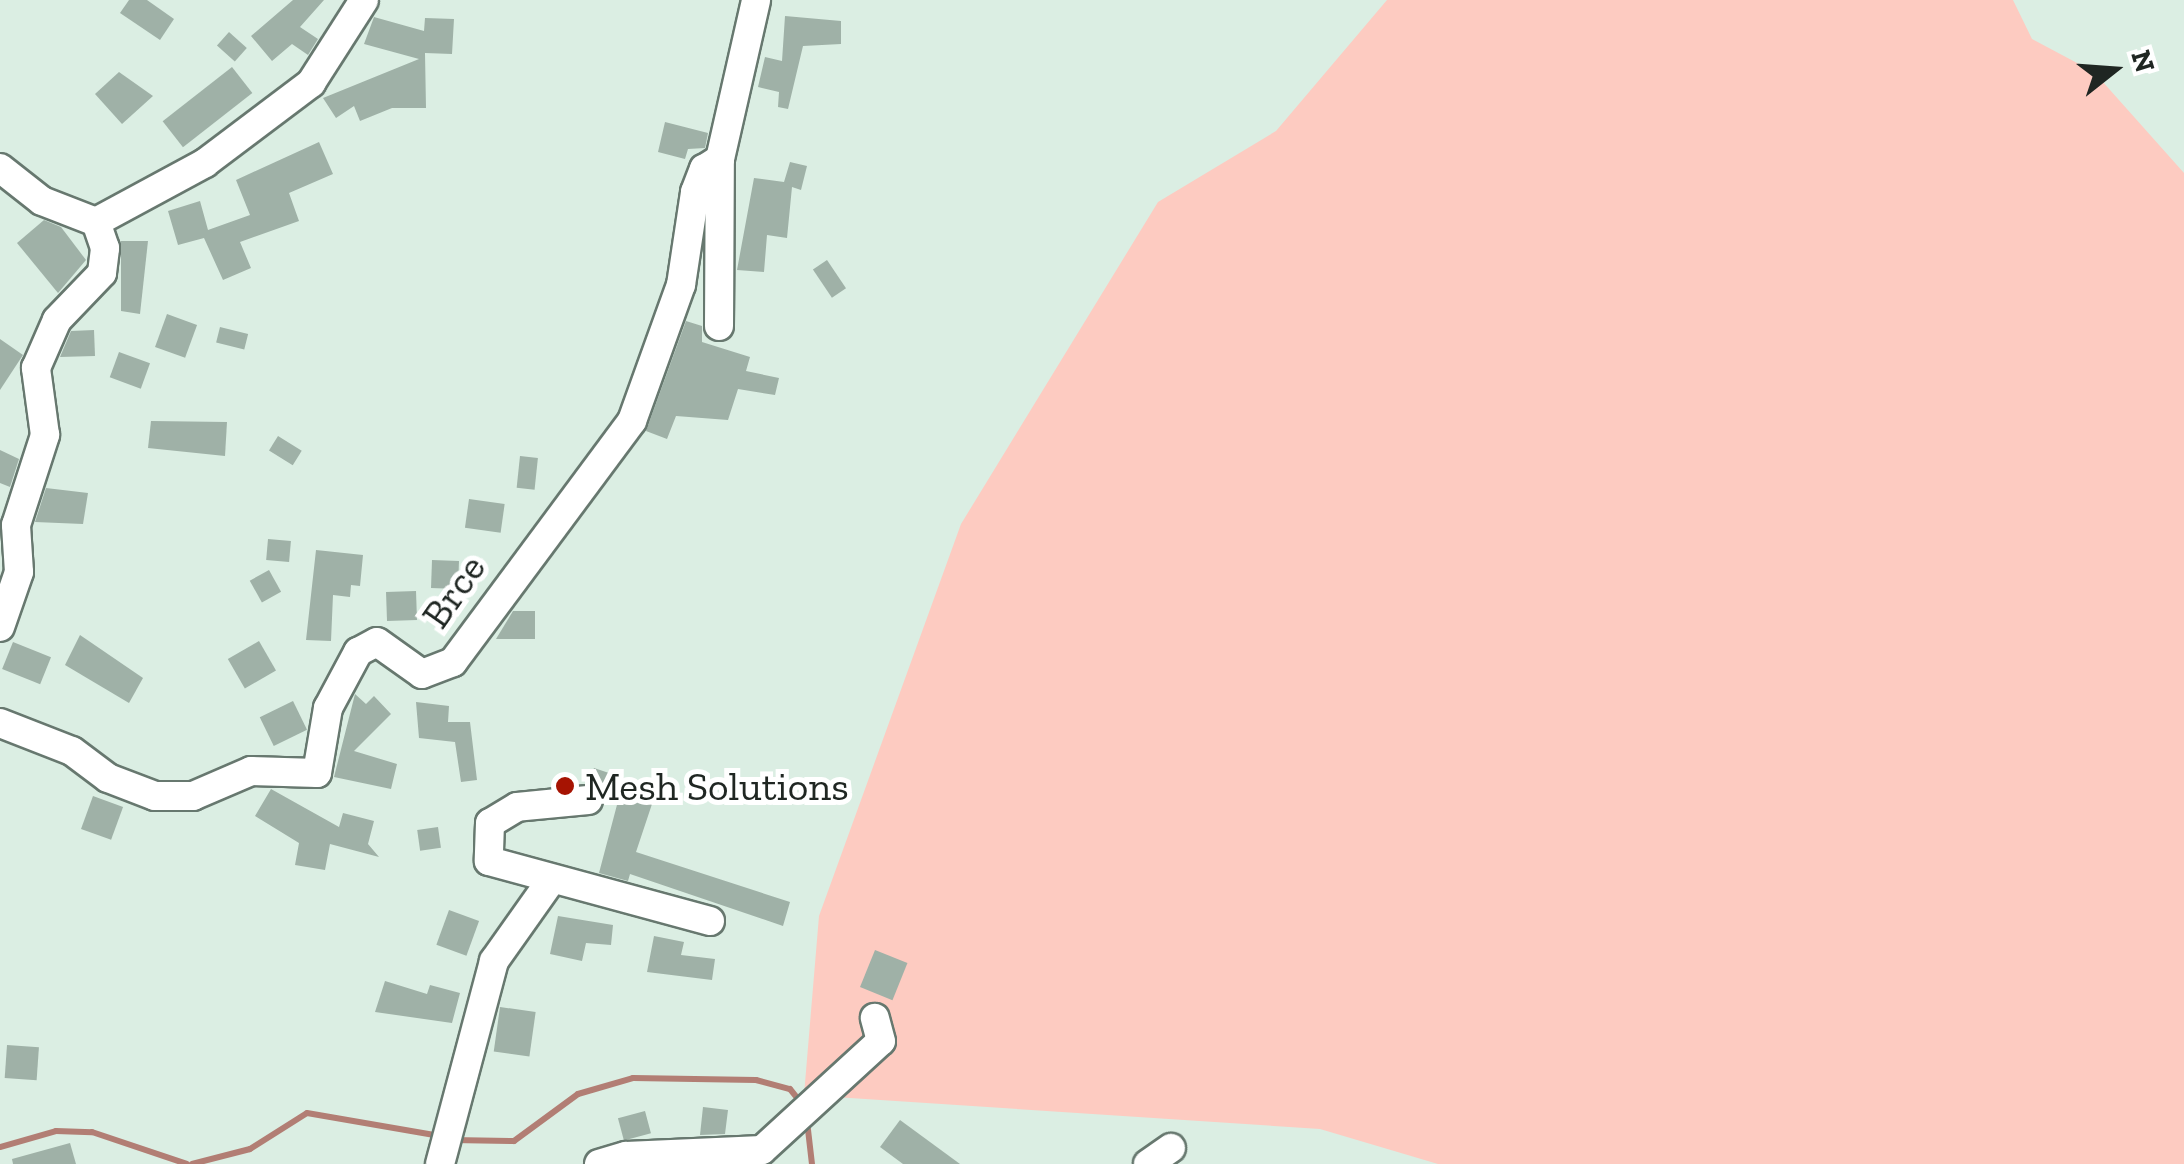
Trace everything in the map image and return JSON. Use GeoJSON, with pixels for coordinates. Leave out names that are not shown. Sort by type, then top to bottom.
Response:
{"type":"FeatureCollection","features":[{"type":"Feature","properties":{"kind":"street"},"geometry":{"type":"LineString","coordinates":[[0,168],[42,202],[96,222],[205,163],[311,83],[364,0]]}},
{"type":"Feature","properties":{"kind":"street","name":"Brce"},"geometry":{"type":"LineString","coordinates":[[719,326],[720,159],[756,0]]}},
{"type":"Feature","properties":{"kind":"street","name":"Brce"},"geometry":{"type":"LineString","coordinates":[[0,723],[72,750],[108,778],[155,796],[193,796],[250,771],[317,774],[328,708],[358,652],[377,642],[422,674],[453,662],[632,421],[681,285],[695,192],[704,169],[720,159]]}},
{"type":"Feature","properties":{"kind":"street"},"geometry":{"type":"LineString","coordinates":[[0,626],[20,572],[16,526],[45,434],[36,368],[56,320],[102,273],[105,248],[96,222]]}},
{"type":"Feature","properties":{"kind":"street"},"geometry":{"type":"LineString","coordinates":[[588,800],[517,807],[490,824],[489,861],[550,882],[710,921]]}},
{"type":"Feature","properties":{"kind":"street"},"geometry":{"type":"LineString","coordinates":[[444,1146],[494,961],[550,882]]}},
{"type":"Feature","properties":{"kind":"street"},"geometry":{"type":"LineString","coordinates":[[599,1164],[626,1156],[762,1150],[881,1041],[875,1018]]}},
{"type":"Feature","properties":{"kind":"shaded area"},"geometry":{"type":"Polygon","coordinates":[[[1387,0],[2013,0],[2032,39],[2094,72],[2184,173],[2184,1164],[1438,1164],[1320,1129],[804,1095],[819,916],[961,524],[1158,202],[1276,131],[1387,0]]]}},
{"type":"Feature","properties":{"kind":"building"},"geometry":{"type":"Polygon","coordinates":[[[129,0],[147,0],[174,19],[160,40],[120,13],[129,0]]]}},
{"type":"Feature","properties":{"kind":"building"},"geometry":{"type":"Polygon","coordinates":[[[293,0],[324,0],[300,27],[318,39],[308,55],[292,44],[272,61],[251,36],[293,0]]]}},
{"type":"Feature","properties":{"kind":"building"},"geometry":{"type":"Polygon","coordinates":[[[785,16],[841,21],[841,44],[803,46],[788,109],[778,107],[779,92],[758,87],[765,57],[782,61],[785,16]]]}},
{"type":"Feature","properties":{"kind":"building"},"geometry":{"type":"Polygon","coordinates":[[[374,17],[424,31],[425,18],[454,19],[452,54],[425,53],[426,108],[392,108],[360,121],[354,106],[336,118],[323,98],[419,59],[364,44],[374,17]]]}},
{"type":"Feature","properties":{"kind":"building"},"geometry":{"type":"Polygon","coordinates":[[[229,32],[247,48],[235,61],[217,45],[229,32]]]}},
{"type":"Feature","properties":{"kind":"building"},"geometry":{"type":"Polygon","coordinates":[[[232,67],[252,93],[183,147],[163,121],[232,67]]]}},
{"type":"Feature","properties":{"kind":"building"},"geometry":{"type":"Polygon","coordinates":[[[119,72],[153,96],[122,124],[95,94],[119,72]]]}},
{"type":"Feature","properties":{"kind":"building"},"geometry":{"type":"Polygon","coordinates":[[[665,122],[708,133],[705,148],[688,149],[685,159],[658,152],[665,122]]]}},
{"type":"Feature","properties":{"kind":"building"},"geometry":{"type":"Polygon","coordinates":[[[319,142],[333,174],[289,193],[299,221],[240,242],[251,268],[223,280],[204,238],[178,245],[168,211],[200,201],[208,230],[250,215],[236,180],[319,142]]]}},
{"type":"Feature","properties":{"kind":"building"},"geometry":{"type":"Polygon","coordinates":[[[790,162],[807,166],[801,190],[792,187],[787,238],[767,235],[764,272],[737,270],[754,178],[784,182],[790,162]]]}},
{"type":"Feature","properties":{"kind":"building"},"geometry":{"type":"Polygon","coordinates":[[[44,220],[61,227],[86,260],[58,293],[17,243],[44,220]]]}},
{"type":"Feature","properties":{"kind":"building"},"geometry":{"type":"Polygon","coordinates":[[[121,241],[148,241],[140,314],[121,311],[121,241]]]}},
{"type":"Feature","properties":{"kind":"building"},"geometry":{"type":"Polygon","coordinates":[[[827,260],[846,288],[832,298],[813,270],[827,260]]]}},
{"type":"Feature","properties":{"kind":"building"},"geometry":{"type":"Polygon","coordinates":[[[167,314],[197,325],[185,358],[155,347],[167,314]]]}},
{"type":"Feature","properties":{"kind":"building"},"geometry":{"type":"Polygon","coordinates":[[[686,321],[702,326],[702,342],[750,357],[746,371],[779,378],[775,395],[738,389],[728,420],[676,416],[667,439],[646,431],[686,321]]]}},
{"type":"Feature","properties":{"kind":"building"},"geometry":{"type":"Polygon","coordinates":[[[220,327],[248,334],[244,350],[216,343],[220,327]]]}},
{"type":"Feature","properties":{"kind":"building"},"geometry":{"type":"Polygon","coordinates":[[[94,330],[95,356],[60,357],[71,331],[94,330]]]}},
{"type":"Feature","properties":{"kind":"building"},"geometry":{"type":"Polygon","coordinates":[[[0,339],[23,355],[0,390],[0,339]]]}},
{"type":"Feature","properties":{"kind":"building"},"geometry":{"type":"Polygon","coordinates":[[[119,352],[150,363],[141,389],[110,377],[119,352]]]}},
{"type":"Feature","properties":{"kind":"building"},"geometry":{"type":"Polygon","coordinates":[[[151,421],[227,422],[225,456],[148,448],[151,421]]]}},
{"type":"Feature","properties":{"kind":"building"},"geometry":{"type":"Polygon","coordinates":[[[278,436],[302,451],[293,465],[269,450],[278,436]]]}},
{"type":"Feature","properties":{"kind":"building"},"geometry":{"type":"Polygon","coordinates":[[[0,450],[19,459],[10,487],[0,483],[0,450]]]}},
{"type":"Feature","properties":{"kind":"building"},"geometry":{"type":"Polygon","coordinates":[[[520,456],[538,458],[535,490],[517,488],[520,456]]]}},
{"type":"Feature","properties":{"kind":"building"},"geometry":{"type":"Polygon","coordinates":[[[46,488],[88,493],[83,524],[35,522],[46,488]]]}},
{"type":"Feature","properties":{"kind":"building"},"geometry":{"type":"Polygon","coordinates":[[[469,499],[505,504],[501,533],[465,528],[469,499]]]}},
{"type":"Feature","properties":{"kind":"building"},"geometry":{"type":"Polygon","coordinates":[[[268,539],[291,541],[289,562],[266,560],[268,539]]]}},
{"type":"Feature","properties":{"kind":"building"},"geometry":{"type":"Polygon","coordinates":[[[316,550],[363,555],[360,586],[351,585],[350,597],[333,595],[331,641],[306,640],[316,550]]]}},
{"type":"Feature","properties":{"kind":"building"},"geometry":{"type":"Polygon","coordinates":[[[432,560],[459,561],[458,589],[431,588],[432,560]]]}},
{"type":"Feature","properties":{"kind":"building"},"geometry":{"type":"Polygon","coordinates":[[[269,570],[281,592],[262,603],[250,581],[269,570]]]}},
{"type":"Feature","properties":{"kind":"building"},"geometry":{"type":"Polygon","coordinates":[[[416,591],[417,620],[387,621],[386,592],[416,591]]]}},
{"type":"Feature","properties":{"kind":"building"},"geometry":{"type":"Polygon","coordinates":[[[513,611],[535,611],[535,639],[496,639],[513,611]]]}},
{"type":"Feature","properties":{"kind":"building"},"geometry":{"type":"Polygon","coordinates":[[[80,635],[143,678],[129,703],[65,665],[80,635]]]}},
{"type":"Feature","properties":{"kind":"building"},"geometry":{"type":"Polygon","coordinates":[[[259,641],[276,670],[245,688],[228,659],[259,641]]]}},
{"type":"Feature","properties":{"kind":"building"},"geometry":{"type":"Polygon","coordinates":[[[13,642],[51,657],[40,684],[2,669],[13,642]]]}},
{"type":"Feature","properties":{"kind":"building"},"geometry":{"type":"Polygon","coordinates":[[[355,694],[366,704],[374,696],[391,714],[354,751],[397,764],[391,789],[334,777],[355,694]]]}},
{"type":"Feature","properties":{"kind":"building"},"geometry":{"type":"Polygon","coordinates":[[[293,701],[307,730],[274,746],[260,717],[293,701]]]}},
{"type":"Feature","properties":{"kind":"building"},"geometry":{"type":"Polygon","coordinates":[[[416,702],[449,706],[448,722],[470,722],[477,780],[461,782],[455,742],[419,738],[416,702]]]}},
{"type":"Feature","properties":{"kind":"building"},"geometry":{"type":"Polygon","coordinates":[[[594,768],[657,789],[636,852],[790,902],[783,926],[630,874],[628,881],[599,873],[618,801],[588,783],[594,768]]]}},
{"type":"Feature","properties":{"kind":"building"},"geometry":{"type":"Polygon","coordinates":[[[271,789],[339,827],[343,813],[374,821],[368,844],[379,857],[330,844],[325,870],[295,865],[299,843],[255,816],[271,789]]]}},
{"type":"Feature","properties":{"kind":"building"},"geometry":{"type":"Polygon","coordinates":[[[93,796],[123,807],[111,840],[81,829],[93,796]]]}},
{"type":"Feature","properties":{"kind":"building"},"geometry":{"type":"Polygon","coordinates":[[[438,827],[441,848],[420,851],[417,830],[438,827]]]}},
{"type":"Feature","properties":{"kind":"building"},"geometry":{"type":"Polygon","coordinates":[[[449,910],[479,921],[466,956],[436,945],[449,910]]]}},
{"type":"Feature","properties":{"kind":"building"},"geometry":{"type":"Polygon","coordinates":[[[558,916],[613,925],[611,945],[586,943],[582,961],[550,954],[558,916]]]}},
{"type":"Feature","properties":{"kind":"building"},"geometry":{"type":"Polygon","coordinates":[[[654,936],[684,942],[681,955],[715,959],[712,980],[647,972],[654,936]]]}},
{"type":"Feature","properties":{"kind":"building"},"geometry":{"type":"Polygon","coordinates":[[[875,950],[907,963],[892,1000],[860,987],[875,950]]]}},
{"type":"Feature","properties":{"kind":"building"},"geometry":{"type":"Polygon","coordinates":[[[385,981],[427,994],[430,985],[460,993],[452,1023],[375,1012],[385,981]]]}},
{"type":"Feature","properties":{"kind":"building"},"geometry":{"type":"Polygon","coordinates":[[[500,1007],[536,1012],[529,1057],[494,1052],[500,1007]]]}},
{"type":"Feature","properties":{"kind":"building"},"geometry":{"type":"Polygon","coordinates":[[[7,1045],[39,1047],[37,1080],[5,1078],[7,1045]]]}},
{"type":"Feature","properties":{"kind":"building"},"geometry":{"type":"Polygon","coordinates":[[[703,1107],[728,1110],[725,1134],[700,1135],[703,1107]]]}},
{"type":"Feature","properties":{"kind":"building"},"geometry":{"type":"Polygon","coordinates":[[[645,1111],[651,1133],[624,1140],[618,1118],[645,1111]]]}},
{"type":"Feature","properties":{"kind":"building"},"geometry":{"type":"Polygon","coordinates":[[[900,1120],[960,1164],[903,1164],[880,1147],[900,1120]]]}},
{"type":"Feature","properties":{"kind":"building"},"geometry":{"type":"Polygon","coordinates":[[[70,1143],[76,1164],[13,1164],[12,1159],[70,1143]]]}},
{"type":"Feature","properties":{"kind":"waterway"},"geometry":{"type":"LineString","coordinates":[[452,1140],[514,1141],[578,1094],[633,1078],[756,1080],[790,1089],[802,1104]]}},
{"type":"Feature","properties":{"kind":"waterway"},"geometry":{"type":"LineString","coordinates":[[192,1164],[250,1149],[307,1113],[440,1136]]}},
{"type":"Feature","properties":{"kind":"waterway"},"geometry":{"type":"LineString","coordinates":[[807,1121],[812,1164]]}},
{"type":"Feature","properties":{"kind":"waterway"},"geometry":{"type":"LineString","coordinates":[[0,1147],[56,1131],[92,1132],[187,1164]]}},
{"type":"Feature","properties":{"kind":"place","name":"Mesh Solutions"},"geometry":{"type":"Point","coordinates":[565,786]}}]}
